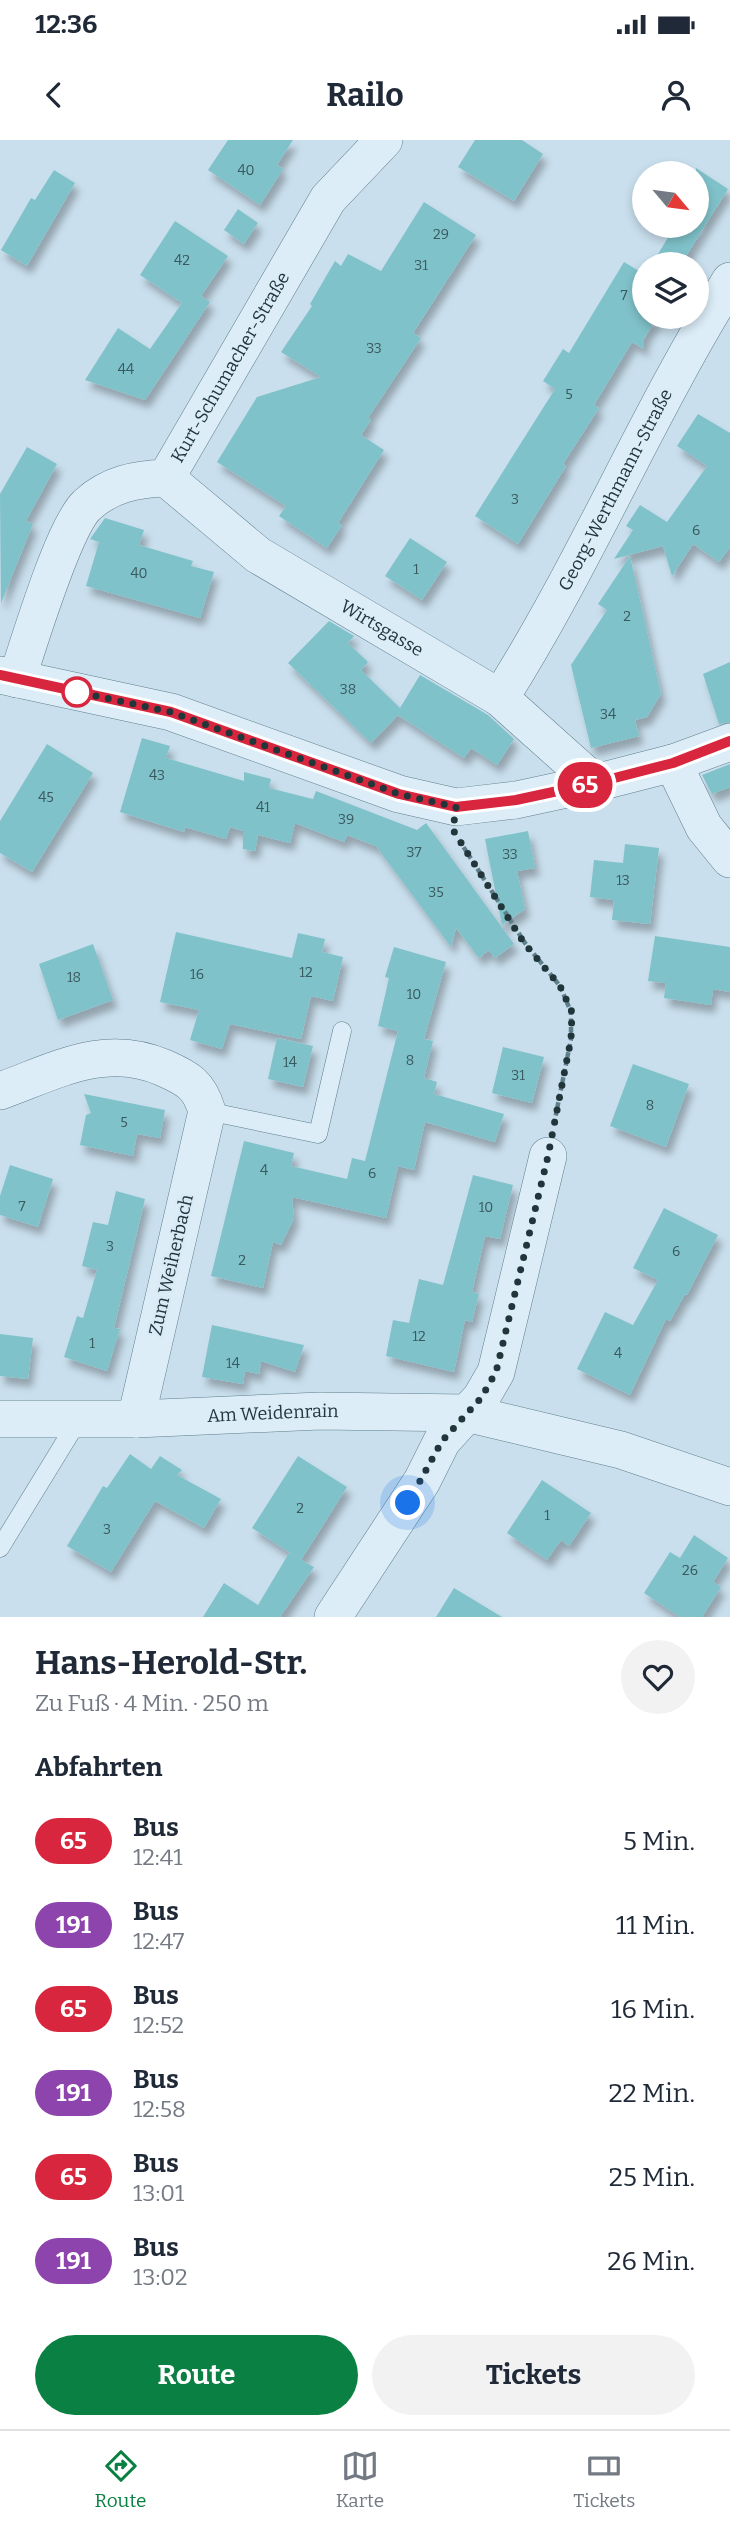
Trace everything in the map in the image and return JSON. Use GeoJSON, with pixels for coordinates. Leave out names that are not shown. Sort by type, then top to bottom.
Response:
{"type":"FeatureCollection","features":[{"type":"Feature","properties":{"kind":"street","name":"Kurt-Schumacher-Straße"},"geometry":{"type":"LineString","coordinates":[[9,677],[72,530],[86,506],[106,491],[132,479],[166,478],[293,254],[328,199],[384,140]]}},
{"type":"Feature","properties":{"kind":"street","name":"Georg-Werthmann-Straße"},"geometry":{"type":"LineString","coordinates":[[500,698],[541,633],[639,441],[695,337],[730,281]]}},
{"type":"Feature","properties":{"kind":"street","name":"Wirtsgasse"},"geometry":{"type":"LineString","coordinates":[[166,478],[258,555],[500,698],[595,783]]}},
{"type":"Feature","properties":{"kind":"street"},"geometry":{"type":"LineString","coordinates":[[9,677],[171,712],[399,794],[456,807],[516,800],[595,783],[673,763],[730,741]]}},
{"type":"Feature","properties":{"kind":"street"},"geometry":{"type":"LineString","coordinates":[[673,763],[704,827],[730,859]]}},
{"type":"Feature","properties":{"kind":"street"},"geometry":{"type":"LineString","coordinates":[[0,1091],[88,1060],[114,1055],[151,1062],[180,1075],[201,1090],[207,1111]]}},
{"type":"Feature","properties":{"kind":"street","name":"Zum Weiherbach"},"geometry":{"type":"LineString","coordinates":[[136,1419],[207,1111]]}},
{"type":"Feature","properties":{"kind":"street"},"geometry":{"type":"LineString","coordinates":[[333,1617],[422,1481],[442,1441],[481,1398],[496,1372],[548,1156]]}},
{"type":"Feature","properties":{"kind":"street","name":"Am Weidenrain"},"geometry":{"type":"LineString","coordinates":[[0,1419],[136,1419],[320,1411],[466,1413],[621,1450],[730,1486]]}},
{"type":"Feature","properties":{"kind":"lane"},"geometry":{"type":"LineString","coordinates":[[207,1111],[318,1134],[342,1031]]}},
{"type":"Feature","properties":{"kind":"lane"},"geometry":{"type":"LineString","coordinates":[[0,1548],[79,1419]]}},
{"type":"Feature","properties":{"kind":"path"},"geometry":{"type":"LineString","coordinates":[[456,807],[453,830],[524,943],[560,986],[572,1012],[571,1039],[548,1156]]}},
{"type":"Feature","properties":{"kind":"building"},"geometry":{"type":"Polygon","coordinates":[[[228,140],[293,140],[277,165],[283,169],[260,205],[208,170],[228,140]]]}},
{"type":"Feature","properties":{"kind":"building"},"geometry":{"type":"Polygon","coordinates":[[[475,140],[522,140],[543,154],[514,201],[458,167],[475,140]]]}},
{"type":"Feature","properties":{"kind":"building"},"geometry":{"type":"Polygon","coordinates":[[[54,170],[75,183],[27,266],[1,250],[31,198],[35,200],[54,170]]]}},
{"type":"Feature","properties":{"kind":"building"},"geometry":{"type":"Polygon","coordinates":[[[709,177],[728,189],[709,219],[709,177]]]}},
{"type":"Feature","properties":{"kind":"building"},"geometry":{"type":"Polygon","coordinates":[[[424,202],[476,235],[413,333],[421,338],[368,418],[371,420],[361,435],[384,450],[338,523],[342,525],[327,548],[279,516],[286,506],[217,462],[257,397],[321,377],[281,352],[312,306],[310,304],[335,261],[341,266],[348,254],[381,271],[424,202]]]}},
{"type":"Feature","properties":{"kind":"building"},"geometry":{"type":"Polygon","coordinates":[[[238,209],[258,223],[244,244],[224,230],[238,209]]]}},
{"type":"Feature","properties":{"kind":"building"},"geometry":{"type":"Polygon","coordinates":[[[175,221],[228,256],[201,296],[210,302],[145,400],[85,380],[118,328],[150,349],[182,303],[140,275],[175,221]]]}},
{"type":"Feature","properties":{"kind":"building"},"geometry":{"type":"Polygon","coordinates":[[[668,238],[697,238],[689,252],[659,252],[668,238]]]}},
{"type":"Feature","properties":{"kind":"building"},"geometry":{"type":"Polygon","coordinates":[[[624,262],[632,267],[632,329],[650,329],[644,339],[644,349],[632,342],[594,405],[599,408],[563,464],[566,466],[518,544],[475,516],[555,389],[543,381],[563,349],[569,353],[624,262]]]}},
{"type":"Feature","properties":{"kind":"building"},"geometry":{"type":"Polygon","coordinates":[[[698,414],[730,433],[730,547],[719,562],[693,544],[672,576],[663,546],[614,559],[633,530],[626,526],[640,505],[667,522],[707,466],[677,446],[698,414]]]}},
{"type":"Feature","properties":{"kind":"building"},"geometry":{"type":"Polygon","coordinates":[[[27,447],[57,464],[26,521],[33,524],[1,603],[0,494],[27,447]]]}},
{"type":"Feature","properties":{"kind":"building"},"geometry":{"type":"Polygon","coordinates":[[[105,518],[144,530],[139,545],[193,561],[191,566],[214,572],[200,618],[86,586],[99,542],[90,539],[105,518]]]}},
{"type":"Feature","properties":{"kind":"building"},"geometry":{"type":"Polygon","coordinates":[[[410,538],[447,562],[422,600],[385,576],[410,538]]]}},
{"type":"Feature","properties":{"kind":"building"},"geometry":{"type":"Polygon","coordinates":[[[630,556],[661,694],[647,717],[635,720],[639,736],[591,748],[571,665],[607,610],[598,604],[630,556]]]}},
{"type":"Feature","properties":{"kind":"building"},"geometry":{"type":"Polygon","coordinates":[[[329,621],[354,636],[348,643],[368,662],[361,670],[400,708],[420,675],[488,715],[514,739],[497,765],[471,748],[464,758],[398,715],[371,743],[288,663],[329,621]]]}},
{"type":"Feature","properties":{"kind":"building"},"geometry":{"type":"Polygon","coordinates":[[[730,662],[730,722],[719,724],[703,674],[730,662]]]}},
{"type":"Feature","properties":{"kind":"building"},"geometry":{"type":"Polygon","coordinates":[[[142,738],[170,746],[166,758],[244,781],[244,772],[271,779],[269,788],[313,799],[316,791],[417,830],[426,823],[514,944],[495,958],[489,950],[479,958],[456,928],[451,947],[376,846],[347,835],[344,842],[295,823],[290,843],[258,835],[255,851],[243,849],[243,831],[230,827],[226,839],[185,827],[184,832],[120,812],[142,738]]]}},
{"type":"Feature","properties":{"kind":"building"},"geometry":{"type":"Polygon","coordinates":[[[47,744],[93,773],[32,872],[0,853],[0,821],[47,744]]]}},
{"type":"Feature","properties":{"kind":"building"},"geometry":{"type":"Polygon","coordinates":[[[730,764],[730,787],[712,794],[702,775],[730,764]]]}},
{"type":"Feature","properties":{"kind":"building"},"geometry":{"type":"Polygon","coordinates":[[[528,831],[535,868],[517,871],[525,909],[502,925],[485,839],[528,831]]]}},
{"type":"Feature","properties":{"kind":"building"},"geometry":{"type":"Polygon","coordinates":[[[625,844],[659,848],[650,924],[612,920],[614,900],[590,897],[594,860],[623,863],[625,844]]]}},
{"type":"Feature","properties":{"kind":"building"},"geometry":{"type":"Polygon","coordinates":[[[176,932],[292,958],[298,933],[325,939],[322,952],[343,957],[333,1001],[311,996],[301,1039],[230,1024],[222,1049],[190,1040],[199,1010],[160,1002],[176,932]]]}},
{"type":"Feature","properties":{"kind":"building"},"geometry":{"type":"Polygon","coordinates":[[[655,936],[730,947],[730,992],[713,989],[711,1005],[664,998],[666,983],[648,981],[655,936]]]}},
{"type":"Feature","properties":{"kind":"building"},"geometry":{"type":"Polygon","coordinates":[[[93,944],[113,1000],[58,1020],[39,964],[93,944]]]}},
{"type":"Feature","properties":{"kind":"building"},"geometry":{"type":"Polygon","coordinates":[[[394,947],[446,962],[424,1039],[433,1041],[424,1078],[437,1082],[434,1094],[504,1114],[495,1142],[425,1122],[414,1170],[398,1166],[386,1218],[292,1197],[294,1219],[281,1245],[273,1242],[263,1288],[211,1276],[244,1141],[294,1153],[291,1166],[347,1179],[352,1158],[365,1161],[398,1031],[378,1026],[389,978],[385,977],[394,947]]]}},
{"type":"Feature","properties":{"kind":"building"},"geometry":{"type":"Polygon","coordinates":[[[277,1038],[313,1046],[303,1087],[268,1079],[277,1038]]]}},
{"type":"Feature","properties":{"kind":"building"},"geometry":{"type":"Polygon","coordinates":[[[503,1047],[544,1057],[532,1103],[492,1093],[503,1047]]]}},
{"type":"Feature","properties":{"kind":"building"},"geometry":{"type":"Polygon","coordinates":[[[633,1064],[689,1084],[666,1147],[610,1126],[633,1064]]]}},
{"type":"Feature","properties":{"kind":"building"},"geometry":{"type":"Polygon","coordinates":[[[84,1094],[165,1110],[160,1138],[137,1134],[133,1156],[80,1145],[86,1115],[91,1113],[84,1094]]]}},
{"type":"Feature","properties":{"kind":"building"},"geometry":{"type":"Polygon","coordinates":[[[10,1165],[53,1179],[38,1227],[0,1215],[0,1196],[10,1165]]]}},
{"type":"Feature","properties":{"kind":"building"},"geometry":{"type":"Polygon","coordinates":[[[473,1175],[513,1185],[500,1239],[485,1236],[472,1292],[479,1294],[472,1322],[465,1320],[454,1372],[386,1356],[393,1320],[409,1323],[419,1279],[443,1285],[473,1175]]]}},
{"type":"Feature","properties":{"kind":"building"},"geometry":{"type":"Polygon","coordinates":[[[116,1191],[145,1199],[114,1328],[120,1329],[107,1371],[64,1357],[77,1316],[83,1318],[97,1270],[82,1266],[93,1222],[108,1225],[116,1191]]]}},
{"type":"Feature","properties":{"kind":"building"},"geometry":{"type":"Polygon","coordinates":[[[664,1208],[718,1235],[687,1295],[685,1294],[670,1321],[666,1319],[630,1395],[577,1369],[605,1312],[633,1325],[658,1280],[633,1268],[664,1208]]]}},
{"type":"Feature","properties":{"kind":"building"},"geometry":{"type":"Polygon","coordinates":[[[212,1325],[304,1345],[295,1372],[261,1361],[259,1374],[245,1371],[243,1384],[202,1377],[212,1325]]]}},
{"type":"Feature","properties":{"kind":"building"},"geometry":{"type":"Polygon","coordinates":[[[0,1334],[33,1338],[28,1379],[0,1376],[0,1334]]]}},
{"type":"Feature","properties":{"kind":"building"},"geometry":{"type":"Polygon","coordinates":[[[130,1454],[151,1469],[160,1456],[182,1470],[177,1475],[221,1499],[204,1528],[155,1501],[111,1572],[67,1546],[103,1486],[107,1488],[130,1454]]]}},
{"type":"Feature","properties":{"kind":"building"},"geometry":{"type":"Polygon","coordinates":[[[298,1456],[347,1487],[301,1560],[314,1567],[280,1617],[203,1617],[224,1583],[258,1605],[289,1553],[298,1558],[252,1528],[298,1456]]]}},
{"type":"Feature","properties":{"kind":"building"},"geometry":{"type":"Polygon","coordinates":[[[542,1480],[591,1513],[569,1546],[561,1540],[547,1560],[507,1533],[542,1480]]]}},
{"type":"Feature","properties":{"kind":"building"},"geometry":{"type":"Polygon","coordinates":[[[694,1535],[728,1558],[713,1582],[721,1587],[702,1617],[680,1617],[644,1593],[670,1552],[680,1558],[694,1535]]]}},
{"type":"Feature","properties":{"kind":"building"},"geometry":{"type":"Polygon","coordinates":[[[454,1588],[502,1617],[436,1617],[454,1588]]]}},
{"type":"Feature","properties":{"kind":"bus line","name":"65"},"geometry":{"type":"LineString","coordinates":[[0,675],[171,712],[399,794],[456,807],[516,800],[595,783],[673,763],[730,741]]}},
{"type":"Feature","properties":{"kind":"route"},"geometry":{"type":"LineString","coordinates":[[77,692],[68,690],[171,712],[399,794],[456,807],[453,830],[524,943],[560,986],[572,1012],[571,1039],[548,1156],[496,1372],[481,1398],[442,1441],[408,1503]]}}]}
